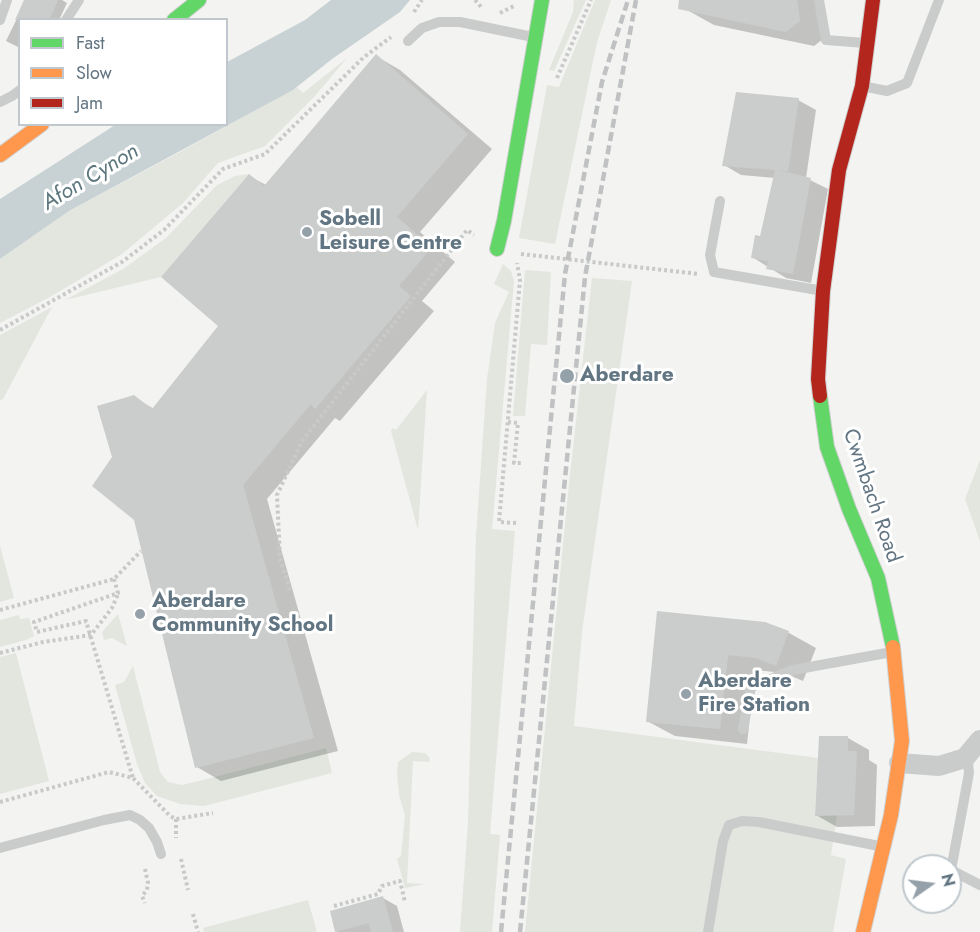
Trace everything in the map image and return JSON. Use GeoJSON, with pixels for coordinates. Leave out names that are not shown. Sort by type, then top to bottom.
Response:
{"type":"FeatureCollection","features":[{"type":"Feature","properties":{"kind":"street"},"geometry":{"type":"LineString","coordinates":[[176,18],[199,0]]}},
{"type":"Feature","properties":{"kind":"street"},"geometry":{"type":"LineString","coordinates":[[497,249],[504,221],[542,0]]}},
{"type":"Feature","properties":{"kind":"street","name":"Cwmbach Road"},"geometry":{"type":"LineString","coordinates":[[863,932],[891,815],[902,741],[894,652],[878,578],[849,509],[827,447],[818,379],[823,291],[839,170],[862,86],[873,0]]}},
{"type":"Feature","properties":{"kind":"street"},"geometry":{"type":"LineString","coordinates":[[0,155],[39,126]]}},
{"type":"Feature","properties":{"kind":"street"},"geometry":{"type":"LineString","coordinates":[[899,764],[939,766],[965,758],[980,740]]}},
{"type":"Feature","properties":{"kind":"lane"},"geometry":{"type":"LineString","coordinates":[[0,20],[7,0]]}},
{"type":"Feature","properties":{"kind":"lane"},"geometry":{"type":"LineString","coordinates":[[67,18],[77,0]]}},
{"type":"Feature","properties":{"kind":"lane"},"geometry":{"type":"LineString","coordinates":[[819,0],[826,40],[869,43]]}},
{"type":"Feature","properties":{"kind":"lane"},"geometry":{"type":"LineString","coordinates":[[862,86],[887,91],[907,83],[939,0]]}},
{"type":"Feature","properties":{"kind":"lane"},"geometry":{"type":"LineString","coordinates":[[408,41],[422,28],[438,22],[460,22],[536,38]]}},
{"type":"Feature","properties":{"kind":"lane"},"geometry":{"type":"LineString","coordinates":[[0,102],[18,92]]}},
{"type":"Feature","properties":{"kind":"lane"},"geometry":{"type":"LineString","coordinates":[[720,201],[710,255],[714,272],[823,291]]}},
{"type":"Feature","properties":{"kind":"lane"},"geometry":{"type":"LineString","coordinates":[[743,729],[751,687],[793,670],[894,652]]}},
{"type":"Feature","properties":{"kind":"lane"},"geometry":{"type":"LineString","coordinates":[[965,758],[969,773],[951,870],[980,885]]}},
{"type":"Feature","properties":{"kind":"lane"},"geometry":{"type":"LineString","coordinates":[[0,848],[130,815],[150,828],[158,842],[161,854]]}},
{"type":"Feature","properties":{"kind":"lane"},"geometry":{"type":"LineString","coordinates":[[708,932],[723,841],[729,825],[742,820],[759,822],[884,847]]}},
{"type":"Feature","properties":{"kind":"path"},"geometry":{"type":"LineString","coordinates":[[410,18],[422,0]]}},
{"type":"Feature","properties":{"kind":"path"},"geometry":{"type":"LineString","coordinates":[[475,0],[479,7],[487,11]]}},
{"type":"Feature","properties":{"kind":"path"},"geometry":{"type":"LineString","coordinates":[[495,15],[514,7],[517,0]]}},
{"type":"Feature","properties":{"kind":"path"},"geometry":{"type":"LineString","coordinates":[[549,78],[556,80],[591,0]]}},
{"type":"Feature","properties":{"kind":"path"},"geometry":{"type":"LineString","coordinates":[[0,330],[131,256],[164,230],[223,169],[265,154],[364,57],[396,33]]}},
{"type":"Feature","properties":{"kind":"path"},"geometry":{"type":"LineString","coordinates":[[290,590],[280,558],[278,495],[302,441],[467,230]]}},
{"type":"Feature","properties":{"kind":"path"},"geometry":{"type":"LineString","coordinates":[[516,523],[499,522],[520,280],[516,253],[697,274],[714,272]]}},
{"type":"Feature","properties":{"kind":"path"},"geometry":{"type":"LineString","coordinates":[[508,422],[518,423],[514,463],[521,463]]}},
{"type":"Feature","properties":{"kind":"path"},"geometry":{"type":"LineString","coordinates":[[0,610],[114,579],[141,551]]}},
{"type":"Feature","properties":{"kind":"path"},"geometry":{"type":"LineString","coordinates":[[0,653],[43,642],[91,635],[112,608],[118,593],[114,579]]}},
{"type":"Feature","properties":{"kind":"path"},"geometry":{"type":"LineString","coordinates":[[118,593],[34,622],[37,632],[87,621],[133,778],[170,816],[176,819],[213,813]]}},
{"type":"Feature","properties":{"kind":"path"},"geometry":{"type":"LineString","coordinates":[[0,802],[109,772],[133,778]]}},
{"type":"Feature","properties":{"kind":"path"},"geometry":{"type":"LineString","coordinates":[[163,821],[170,816]]}},
{"type":"Feature","properties":{"kind":"path"},"geometry":{"type":"LineString","coordinates":[[176,819],[176,838]]}},
{"type":"Feature","properties":{"kind":"path"},"geometry":{"type":"LineString","coordinates":[[181,859],[188,890]]}},
{"type":"Feature","properties":{"kind":"path"},"geometry":{"type":"LineString","coordinates":[[145,869],[148,883],[147,890],[142,896],[145,903]]}},
{"type":"Feature","properties":{"kind":"path"},"geometry":{"type":"LineString","coordinates":[[334,906],[378,894],[382,886],[399,881],[405,902]]}},
{"type":"Feature","properties":{"kind":"path"},"geometry":{"type":"LineString","coordinates":[[193,914],[198,932]]}},
{"type":"Feature","properties":{"kind":"shaded area"},"geometry":{"type":"Polygon","coordinates":[[[574,0],[586,0],[554,71],[549,70],[573,12],[574,0]]]}},
{"type":"Feature","properties":{"kind":"shaded area"},"geometry":{"type":"Polygon","coordinates":[[[595,0],[611,0],[597,42],[555,244],[519,238],[547,85],[559,87],[595,0]]]}},
{"type":"Feature","properties":{"kind":"shaded area"},"geometry":{"type":"Polygon","coordinates":[[[347,58],[314,97],[265,146],[218,163],[183,203],[122,254],[50,297],[0,323],[0,259],[69,211],[297,87],[303,93],[347,58]]]}},
{"type":"Feature","properties":{"kind":"shaded area"},"geometry":{"type":"Polygon","coordinates":[[[249,174],[161,277],[65,300],[123,269],[166,238],[217,185],[235,176],[249,174]]]}},
{"type":"Feature","properties":{"kind":"shaded area"},"geometry":{"type":"Polygon","coordinates":[[[503,264],[511,271],[514,281],[492,529],[515,531],[490,834],[500,835],[492,932],[460,932],[468,823],[476,536],[487,379],[495,323],[509,292],[494,284],[503,264]]]}},
{"type":"Feature","properties":{"kind":"shaded area"},"geometry":{"type":"Polygon","coordinates":[[[525,270],[551,272],[547,345],[531,344],[525,416],[513,416],[525,270]]]}},
{"type":"Feature","properties":{"kind":"shaded area"},"geometry":{"type":"Polygon","coordinates":[[[592,278],[632,281],[582,632],[574,726],[818,758],[815,815],[837,815],[831,855],[846,859],[833,932],[525,932],[569,484],[592,278]]]}},
{"type":"Feature","properties":{"kind":"shaded area"},"geometry":{"type":"Polygon","coordinates":[[[52,307],[3,399],[0,400],[0,335],[52,307]]]}},
{"type":"Feature","properties":{"kind":"shaded area"},"geometry":{"type":"Polygon","coordinates":[[[427,390],[418,530],[391,431],[393,428],[396,430],[427,390]]]}},
{"type":"Feature","properties":{"kind":"shaded area"},"geometry":{"type":"Polygon","coordinates":[[[980,460],[980,541],[965,499],[980,460]]]}},
{"type":"Feature","properties":{"kind":"shaded area"},"geometry":{"type":"Polygon","coordinates":[[[0,546],[14,598],[0,602],[0,546]]]}},
{"type":"Feature","properties":{"kind":"shaded area"},"geometry":{"type":"Polygon","coordinates":[[[118,614],[127,646],[112,638],[104,640],[102,632],[118,614]]]}},
{"type":"Feature","properties":{"kind":"shaded area"},"geometry":{"type":"Polygon","coordinates":[[[19,615],[20,619],[29,618],[34,636],[0,647],[0,620],[19,615]]]}},
{"type":"Feature","properties":{"kind":"shaded area"},"geometry":{"type":"Polygon","coordinates":[[[16,653],[49,781],[0,794],[0,657],[16,653]]]}},
{"type":"Feature","properties":{"kind":"shaded area"},"geometry":{"type":"Polygon","coordinates":[[[133,666],[160,772],[168,782],[182,785],[326,748],[332,773],[204,806],[180,804],[157,796],[145,783],[137,764],[115,685],[124,682],[133,666]]]}},
{"type":"Feature","properties":{"kind":"shaded area"},"geometry":{"type":"Polygon","coordinates":[[[412,752],[425,753],[430,762],[413,761],[407,883],[425,884],[405,888],[397,859],[401,856],[405,815],[399,795],[397,773],[398,762],[412,752]]]}},
{"type":"Feature","properties":{"kind":"shaded area"},"geometry":{"type":"Polygon","coordinates":[[[308,900],[317,932],[204,932],[203,928],[308,900]]]}},
{"type":"Feature","properties":{"kind":"water"},"geometry":{"type":"Polygon","coordinates":[[[331,0],[410,0],[400,12],[332,59],[293,90],[228,125],[228,61],[305,20],[331,0]]]}},
{"type":"Feature","properties":{"kind":"water","name":"Afon Cynon"},"geometry":{"type":"Polygon","coordinates":[[[113,126],[226,126],[69,211],[0,259],[0,199],[113,126]]]}},
{"type":"Feature","properties":{"kind":"building"},"geometry":{"type":"Polygon","coordinates":[[[24,0],[58,0],[50,18],[18,18],[15,20],[24,0]]]}},
{"type":"Feature","properties":{"kind":"building"},"geometry":{"type":"Polygon","coordinates":[[[679,0],[797,0],[800,21],[786,32],[678,9],[679,0]]]}},
{"type":"Feature","properties":{"kind":"building"},"geometry":{"type":"Polygon","coordinates":[[[376,54],[468,134],[397,217],[432,247],[399,286],[411,296],[315,409],[311,404],[243,485],[314,738],[195,768],[134,520],[92,486],[112,457],[97,406],[134,395],[152,409],[218,326],[161,277],[249,174],[264,186],[376,54]]]}},
{"type":"Feature","properties":{"kind":"building"},"geometry":{"type":"Polygon","coordinates":[[[736,92],[799,98],[788,171],[778,170],[811,178],[793,274],[766,269],[768,261],[751,258],[755,235],[760,236],[775,170],[722,166],[736,92]]]}},
{"type":"Feature","properties":{"kind":"building","name":"Aberdare Fire Station"},"geometry":{"type":"Polygon","coordinates":[[[657,611],[765,622],[789,631],[776,666],[756,658],[728,655],[720,729],[646,722],[657,611]]]}},
{"type":"Feature","properties":{"kind":"building"},"geometry":{"type":"Polygon","coordinates":[[[819,736],[848,736],[848,751],[857,751],[854,815],[815,816],[819,736]]]}},
{"type":"Feature","properties":{"kind":"building"},"geometry":{"type":"Polygon","coordinates":[[[383,896],[393,932],[371,932],[369,923],[335,932],[330,911],[383,896]]]}},
{"type":"Feature","properties":{"kind":"railway"},"geometry":{"type":"LineString","coordinates":[[501,932],[565,274],[602,82],[628,0]]}},
{"type":"Feature","properties":{"kind":"railway"},"geometry":{"type":"LineString","coordinates":[[520,932],[585,277],[636,0]]}},
{"type":"Feature","properties":{"kind":"traffic: fast"},"geometry":{"type":"LineString","coordinates":[[176,18],[199,0]]}},
{"type":"Feature","properties":{"kind":"traffic: fast"},"geometry":{"type":"LineString","coordinates":[[497,249],[504,221],[542,0]]}},
{"type":"Feature","properties":{"kind":"traffic: fast"},"geometry":{"type":"LineString","coordinates":[[820,396],[827,447],[849,509],[878,578],[893,647]]}},
{"type":"Feature","properties":{"kind":"traffic: slow"},"geometry":{"type":"LineString","coordinates":[[0,155],[39,126]]}},
{"type":"Feature","properties":{"kind":"traffic: slow"},"geometry":{"type":"LineString","coordinates":[[863,932],[891,815],[902,741],[893,647]]}},
{"type":"Feature","properties":{"kind":"traffic: jam"},"geometry":{"type":"LineString","coordinates":[[820,396],[818,379],[823,291],[839,170],[862,86],[873,0]]}},
{"type":"Feature","properties":{"kind":"place","name":"Sobell Leisure Centre"},"geometry":{"type":"Point","coordinates":[307,232]}},
{"type":"Feature","properties":{"kind":"place","name":"Aberdare"},"geometry":{"type":"Point","coordinates":[567,376]}},
{"type":"Feature","properties":{"kind":"place","name":"Aberdare Community School"},"geometry":{"type":"Point","coordinates":[140,614]}},
{"type":"Feature","properties":{"kind":"place","name":"Aberdare Fire Station"},"geometry":{"type":"Point","coordinates":[686,694]}}]}
